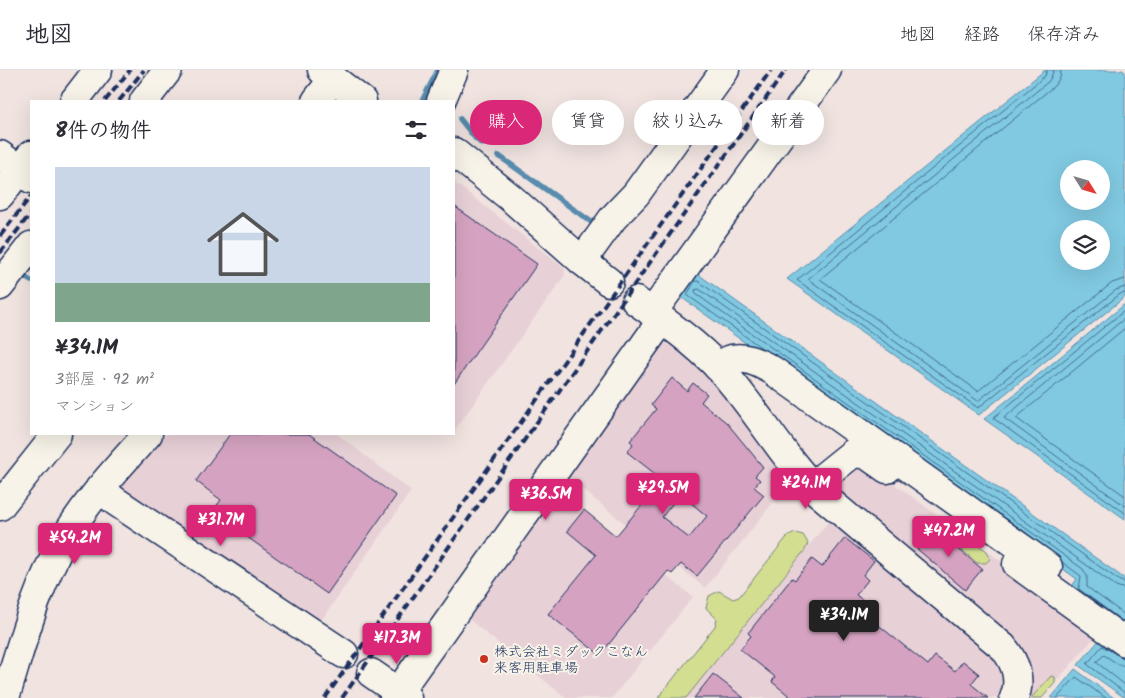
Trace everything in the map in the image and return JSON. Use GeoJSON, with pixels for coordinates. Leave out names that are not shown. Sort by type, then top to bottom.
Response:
{"type":"FeatureCollection","features":[{"type":"Feature","properties":{"kind":"street"},"geometry":{"type":"LineString","coordinates":[[75,100],[98,70]]}},
{"type":"Feature","properties":{"kind":"street"},"geometry":{"type":"LineString","coordinates":[[145,100],[168,70]]}},
{"type":"Feature","properties":{"kind":"street"},"geometry":{"type":"LineString","coordinates":[[441,100],[454,70]]}},
{"type":"Feature","properties":{"kind":"street"},"geometry":{"type":"LineString","coordinates":[[582,262],[613,218],[636,194],[725,70]]}},
{"type":"Feature","properties":{"kind":"street"},"geometry":{"type":"LineString","coordinates":[[372,673],[400,696],[650,311],[827,70]]}},
{"type":"Feature","properties":{"kind":"street"},"geometry":{"type":"LineString","coordinates":[[316,100],[327,74],[361,100]]}},
{"type":"Feature","properties":{"kind":"street"},"geometry":{"type":"LineString","coordinates":[[455,153],[511,198],[582,262],[609,282]]}},
{"type":"Feature","properties":{"kind":"street"},"geometry":{"type":"LineString","coordinates":[[0,196],[21,165]]}},
{"type":"Feature","properties":{"kind":"street"},"geometry":{"type":"LineString","coordinates":[[0,286],[30,247]]}},
{"type":"Feature","properties":{"kind":"street"},"geometry":{"type":"LineString","coordinates":[[650,311],[690,341],[718,367],[812,486],[1003,647],[1009,655],[1017,674],[1018,684],[1014,698]]}},
{"type":"Feature","properties":{"kind":"street"},"geometry":{"type":"LineString","coordinates":[[718,367],[728,358],[739,358],[762,364],[772,370],[1048,566]]}},
{"type":"Feature","properties":{"kind":"street"},"geometry":{"type":"LineString","coordinates":[[0,506],[56,435]]}},
{"type":"Feature","properties":{"kind":"street"},"geometry":{"type":"LineString","coordinates":[[5,698],[46,575],[65,538],[100,488],[147,435]]}},
{"type":"Feature","properties":{"kind":"street"},"geometry":{"type":"LineString","coordinates":[[812,486],[853,452],[867,455],[1125,642]]}},
{"type":"Feature","properties":{"kind":"street"},"geometry":{"type":"LineString","coordinates":[[100,488],[115,501],[344,654]]}},
{"type":"Feature","properties":{"kind":"shaded area"},"geometry":{"type":"Polygon","coordinates":[[[455,183],[564,268],[565,275],[455,430],[455,183]]]}},
{"type":"Feature","properties":{"kind":"shaded area"},"geometry":{"type":"Polygon","coordinates":[[[668,343],[699,366],[790,481],[705,588],[567,477],[660,344],[668,343]]]}},
{"type":"Feature","properties":{"kind":"shaded area"},"geometry":{"type":"Polygon","coordinates":[[[166,435],[338,435],[411,491],[318,625],[121,493],[120,485],[166,435]]]}},
{"type":"Feature","properties":{"kind":"shaded area"},"geometry":{"type":"Polygon","coordinates":[[[857,457],[1099,632],[1042,698],[686,698],[845,501],[825,483],[857,457]]]}},
{"type":"Feature","properties":{"kind":"shaded area"},"geometry":{"type":"Polygon","coordinates":[[[558,489],[693,597],[612,698],[566,698],[467,618],[558,489]]]}},
{"type":"Feature","properties":{"kind":"green space"},"geometry":{"type":"Polygon","coordinates":[[[943,520],[987,551],[990,559],[986,563],[977,563],[939,530],[937,524],[943,520]]]}},
{"type":"Feature","properties":{"kind":"green space"},"geometry":{"type":"Polygon","coordinates":[[[795,533],[803,535],[808,543],[805,550],[686,698],[658,698],[715,626],[717,619],[706,608],[709,596],[719,591],[733,599],[739,597],[787,537],[795,533]]]}},
{"type":"Feature","properties":{"kind":"green space"},"geometry":{"type":"Polygon","coordinates":[[[1051,676],[1055,677],[1055,683],[1042,698],[1031,698],[1051,676]]]}},
{"type":"Feature","properties":{"kind":"water"},"geometry":{"type":"Polygon","coordinates":[[[1045,70],[1122,70],[1125,72],[1125,297],[979,415],[787,279],[1045,70]]]}},
{"type":"Feature","properties":{"kind":"water"},"geometry":{"type":"Polygon","coordinates":[[[695,272],[1125,579],[1125,629],[1070,589],[1077,579],[678,295],[695,272]]]}},
{"type":"Feature","properties":{"kind":"water"},"geometry":{"type":"Polygon","coordinates":[[[1125,304],[1125,519],[984,419],[1125,304]]]}},
{"type":"Feature","properties":{"kind":"water"},"geometry":{"type":"Polygon","coordinates":[[[1101,638],[1125,656],[1125,698],[1078,665],[1101,638]]]}},
{"type":"Feature","properties":{"kind":"water"},"geometry":{"type":"Polygon","coordinates":[[[1075,669],[1114,698],[1051,698],[1075,669]]]}},
{"type":"Feature","properties":{"kind":"building"},"geometry":{"type":"Polygon","coordinates":[[[455,207],[537,264],[455,383],[455,207]]]}},
{"type":"Feature","properties":{"kind":"building"},"geometry":{"type":"Polygon","coordinates":[[[672,378],[687,391],[693,383],[707,394],[701,402],[727,423],[763,467],[755,476],[760,480],[754,487],[764,495],[697,576],[681,564],[672,574],[668,571],[600,655],[548,614],[596,555],[567,531],[584,510],[616,536],[663,480],[627,452],[633,444],[630,441],[656,409],[651,405],[672,378]],[[680,494],[662,517],[689,538],[707,516],[680,494]]]}},
{"type":"Feature","properties":{"kind":"building"},"geometry":{"type":"Polygon","coordinates":[[[229,435],[310,435],[396,496],[327,594],[212,512],[221,500],[196,481],[229,435]]]}},
{"type":"Feature","properties":{"kind":"building"},"geometry":{"type":"Polygon","coordinates":[[[933,527],[982,569],[965,590],[916,548],[933,527]]]}},
{"type":"Feature","properties":{"kind":"building"},"geometry":{"type":"Polygon","coordinates":[[[845,538],[874,561],[863,575],[868,580],[856,595],[863,600],[856,607],[928,665],[935,656],[955,671],[963,661],[979,674],[971,684],[988,698],[792,698],[772,682],[775,677],[740,649],[751,636],[748,633],[792,578],[795,580],[812,559],[822,567],[845,538]]]}},
{"type":"Feature","properties":{"kind":"building"},"geometry":{"type":"Polygon","coordinates":[[[713,674],[744,698],[694,698],[713,674]]]}},
{"type":"Feature","properties":{"kind":"waterway"},"geometry":{"type":"LineString","coordinates":[[423,100],[438,70]]}},
{"type":"Feature","properties":{"kind":"waterway"},"geometry":{"type":"LineString","coordinates":[[460,119],[470,132]]}},
{"type":"Feature","properties":{"kind":"waterway"},"geometry":{"type":"LineString","coordinates":[[499,156],[597,226]]}},
{"type":"Feature","properties":{"kind":"waterway"},"geometry":{"type":"LineString","coordinates":[[26,278],[30,280]]}},
{"type":"Feature","properties":{"kind":"railway"},"geometry":{"type":"LineString","coordinates":[[106,100],[130,70]]}},
{"type":"Feature","properties":{"kind":"railway"},"geometry":{"type":"LineString","coordinates":[[120,100],[144,70]]}},
{"type":"Feature","properties":{"kind":"railway"},"geometry":{"type":"LineString","coordinates":[[325,698],[771,70]]}},
{"type":"Feature","properties":{"kind":"railway"},"geometry":{"type":"LineString","coordinates":[[342,698],[786,70]]}},
{"type":"Feature","properties":{"kind":"railway"},"geometry":{"type":"LineString","coordinates":[[0,236],[30,197]]}},
{"type":"Feature","properties":{"kind":"railway"},"geometry":{"type":"LineString","coordinates":[[0,253],[30,214]]}},
{"type":"Feature","properties":{"kind":"place","name":"株式会社ミダックこなん 来客用駐車場"},"geometry":{"type":"Point","coordinates":[484,659]}}]}
